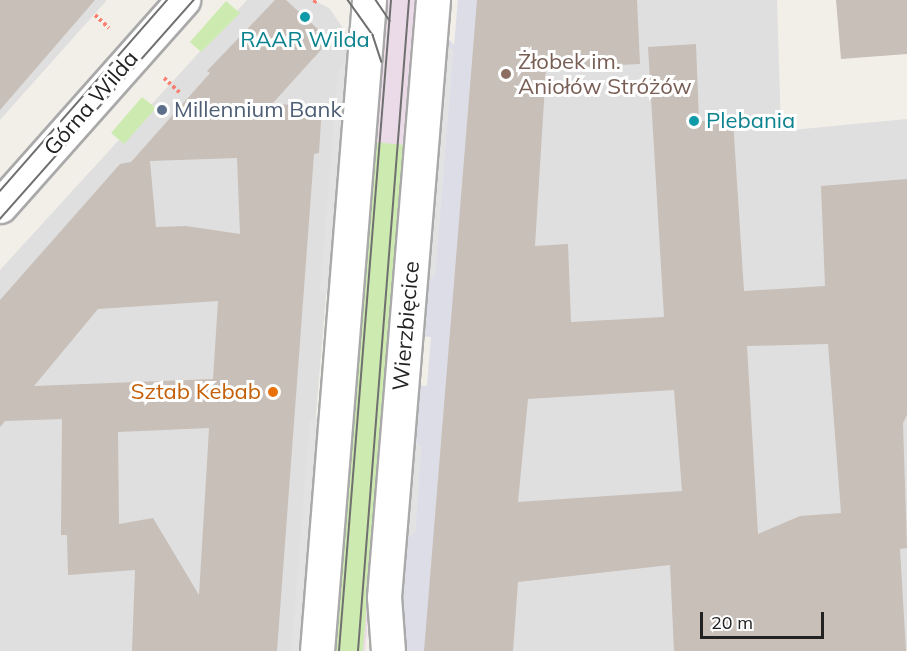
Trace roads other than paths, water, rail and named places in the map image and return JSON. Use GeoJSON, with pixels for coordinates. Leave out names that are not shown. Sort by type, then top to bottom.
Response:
{"type":"FeatureCollection","features":[{"type":"Feature","properties":{"kind":"street","name":"Górna Wilda"},"geometry":{"type":"LineString","coordinates":[[0,206],[183,0]]}},
{"type":"Feature","properties":{"kind":"street"},"geometry":{"type":"LineString","coordinates":[[317,651],[369,0]]}},
{"type":"Feature","properties":{"kind":"street","name":"Wierzbięcice"},"geometry":{"type":"LineString","coordinates":[[388,651],[384,597],[433,0]]}},
{"type":"Feature","properties":{"kind":"tram line"},"geometry":{"type":"LineString","coordinates":[[0,191],[167,0]]}},
{"type":"Feature","properties":{"kind":"tram line"},"geometry":{"type":"LineString","coordinates":[[0,219],[194,0]]}},
{"type":"Feature","properties":{"kind":"tram line"},"geometry":{"type":"LineString","coordinates":[[348,0],[373,35],[382,62]]}},
{"type":"Feature","properties":{"kind":"tram line"},"geometry":{"type":"LineString","coordinates":[[376,0],[390,21]]}},
{"type":"Feature","properties":{"kind":"tram line"},"geometry":{"type":"LineString","coordinates":[[339,651],[391,0]]}},
{"type":"Feature","properties":{"kind":"tram line"},"geometry":{"type":"LineString","coordinates":[[358,651],[409,0]]}},
{"type":"Feature","properties":{"kind":"place","name":"RAAR Wilda"},"geometry":{"type":"Point","coordinates":[305,17]}},
{"type":"Feature","properties":{"kind":"place","name":"Żłobek im. Aniołów Stróżów"},"geometry":{"type":"Point","coordinates":[506,74]}},
{"type":"Feature","properties":{"kind":"place","name":"Millennium Bank"},"geometry":{"type":"Point","coordinates":[162,110]}},
{"type":"Feature","properties":{"kind":"place","name":"Plebania"},"geometry":{"type":"Point","coordinates":[694,121]}},
{"type":"Feature","properties":{"kind":"place","name":"Sztab Kebab"},"geometry":{"type":"Point","coordinates":[273,392]}}]}
